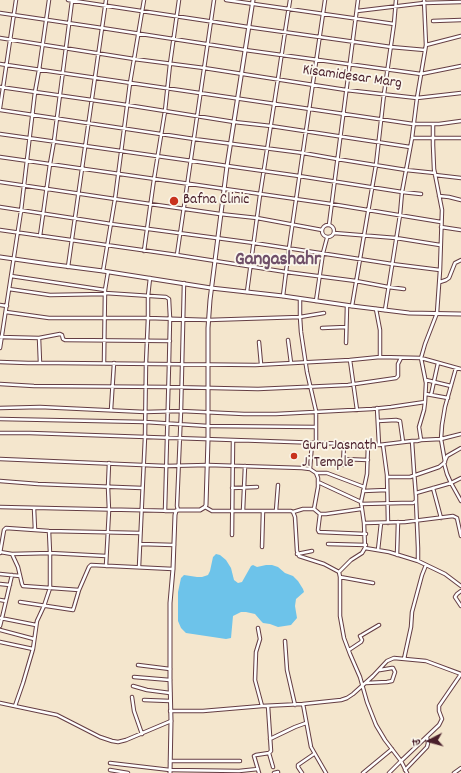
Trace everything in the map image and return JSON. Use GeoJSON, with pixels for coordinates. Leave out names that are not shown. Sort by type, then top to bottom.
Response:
{"type":"FeatureCollection","features":[{"type":"Feature","properties":{"kind":"street"},"geometry":{"type":"LineString","coordinates":[[16,0],[1,87],[0,109],[194,139],[303,153],[337,160],[461,178]]}},
{"type":"Feature","properties":{"kind":"street"},"geometry":{"type":"LineString","coordinates":[[0,348],[24,185],[48,0]]}},
{"type":"Feature","properties":{"kind":"street"},"geometry":{"type":"LineString","coordinates":[[68,0],[248,27],[391,47],[425,50]]}},
{"type":"Feature","properties":{"kind":"street"},"geometry":{"type":"LineString","coordinates":[[40,236],[54,142],[72,0]]}},
{"type":"Feature","properties":{"kind":"street"},"geometry":{"type":"LineString","coordinates":[[68,267],[73,241],[106,0]]}},
{"type":"Feature","properties":{"kind":"street"},"geometry":{"type":"LineString","coordinates":[[103,271],[115,199],[130,83],[144,0]]}},
{"type":"Feature","properties":{"kind":"street"},"geometry":{"type":"LineString","coordinates":[[144,251],[157,156],[165,111],[179,0]]}},
{"type":"Feature","properties":{"kind":"street"},"geometry":{"type":"LineString","coordinates":[[177,255],[214,0]]}},
{"type":"Feature","properties":{"kind":"street"},"geometry":{"type":"LineString","coordinates":[[226,0],[252,2],[289,9],[394,24]]}},
{"type":"Feature","properties":{"kind":"street"},"geometry":{"type":"LineString","coordinates":[[247,292],[260,194],[290,0]]}},
{"type":"Feature","properties":{"kind":"street"},"geometry":{"type":"LineString","coordinates":[[283,296],[292,224],[325,0]]}},
{"type":"Feature","properties":{"kind":"street"},"geometry":{"type":"LineString","coordinates":[[329,225],[358,0]]}},
{"type":"Feature","properties":{"kind":"street"},"geometry":{"type":"LineString","coordinates":[[352,306],[376,165],[396,0]]}},
{"type":"Feature","properties":{"kind":"street"},"geometry":{"type":"LineString","coordinates":[[357,11],[424,1],[461,2]]}},
{"type":"Feature","properties":{"kind":"street"},"geometry":{"type":"LineString","coordinates":[[385,310],[400,215],[402,192],[426,45],[424,1]]}},
{"type":"Feature","properties":{"kind":"street"},"geometry":{"type":"LineString","coordinates":[[205,507],[208,465],[208,320],[220,214],[252,2]]}},
{"type":"Feature","properties":{"kind":"street"},"geometry":{"type":"LineString","coordinates":[[0,13],[245,50],[421,74],[461,66]]}},
{"type":"Feature","properties":{"kind":"street"},"geometry":{"type":"LineString","coordinates":[[433,21],[461,20]]}},
{"type":"Feature","properties":{"kind":"street"},"geometry":{"type":"LineString","coordinates":[[426,45],[461,36]]}},
{"type":"Feature","properties":{"kind":"street","name":"Kisamidesar Marg"},"geometry":{"type":"LineString","coordinates":[[0,38],[98,54],[204,68],[346,90],[417,98],[461,93]]}},
{"type":"Feature","properties":{"kind":"street"},"geometry":{"type":"LineString","coordinates":[[0,64],[413,124],[433,124],[461,121]]}},
{"type":"Feature","properties":{"kind":"street"},"geometry":{"type":"LineString","coordinates":[[1,87],[410,147]]}},
{"type":"Feature","properties":{"kind":"street"},"geometry":{"type":"LineString","coordinates":[[421,440],[420,427],[424,410],[426,380],[421,358],[437,314],[440,282],[442,210],[435,174],[433,124]]}},
{"type":"Feature","properties":{"kind":"street"},"geometry":{"type":"LineString","coordinates":[[0,134],[422,194]]}},
{"type":"Feature","properties":{"kind":"street"},"geometry":{"type":"LineString","coordinates":[[412,138],[461,138]]}},
{"type":"Feature","properties":{"kind":"street"},"geometry":{"type":"LineString","coordinates":[[0,157],[331,204],[441,222]]}},
{"type":"Feature","properties":{"kind":"street"},"geometry":{"type":"LineString","coordinates":[[0,182],[257,218],[322,230]]}},
{"type":"Feature","properties":{"kind":"street"},"geometry":{"type":"LineString","coordinates":[[439,196],[461,200]]}},
{"type":"Feature","properties":{"kind":"street"},"geometry":{"type":"LineString","coordinates":[[0,207],[440,270]]}},
{"type":"Feature","properties":{"kind":"street"},"geometry":{"type":"LineString","coordinates":[[322,230],[324,226],[329,225]]}},
{"type":"Feature","properties":{"kind":"street"},"geometry":{"type":"LineString","coordinates":[[329,225],[333,228],[334,233]]}},
{"type":"Feature","properties":{"kind":"street"},"geometry":{"type":"LineString","coordinates":[[441,227],[461,230]]}},
{"type":"Feature","properties":{"kind":"street"},"geometry":{"type":"LineString","coordinates":[[0,230],[404,289]]}},
{"type":"Feature","properties":{"kind":"street"},"geometry":{"type":"LineString","coordinates":[[322,230],[322,234],[327,238]]}},
{"type":"Feature","properties":{"kind":"street"},"geometry":{"type":"LineString","coordinates":[[334,233],[396,238],[440,245]]}},
{"type":"Feature","properties":{"kind":"street"},"geometry":{"type":"LineString","coordinates":[[327,238],[332,237],[334,233]]}},
{"type":"Feature","properties":{"kind":"street"},"geometry":{"type":"LineString","coordinates":[[316,301],[323,253],[327,238]]}},
{"type":"Feature","properties":{"kind":"street"},"geometry":{"type":"LineString","coordinates":[[0,257],[211,288],[283,296],[411,314],[461,314]]}},
{"type":"Feature","properties":{"kind":"street"},"geometry":{"type":"LineString","coordinates":[[440,282],[449,278],[455,263],[461,260]]}},
{"type":"Feature","properties":{"kind":"street"},"geometry":{"type":"LineString","coordinates":[[104,363],[105,292],[108,272]]}},
{"type":"Feature","properties":{"kind":"street"},"geometry":{"type":"LineString","coordinates":[[11,276],[105,292],[166,297],[169,299],[170,341],[165,511]]}},
{"type":"Feature","properties":{"kind":"street"},"geometry":{"type":"LineString","coordinates":[[138,567],[142,510],[148,296],[150,278]]}},
{"type":"Feature","properties":{"kind":"street"},"geometry":{"type":"LineString","coordinates":[[170,771],[170,603],[177,511],[184,283]]}},
{"type":"Feature","properties":{"kind":"street"},"geometry":{"type":"LineString","coordinates":[[9,289],[50,295],[105,292]]}},
{"type":"Feature","properties":{"kind":"street"},"geometry":{"type":"LineString","coordinates":[[300,299],[300,317],[306,363],[316,411],[316,443]]}},
{"type":"Feature","properties":{"kind":"street"},"geometry":{"type":"LineString","coordinates":[[0,305],[7,306]]}},
{"type":"Feature","properties":{"kind":"street"},"geometry":{"type":"LineString","coordinates":[[346,344],[347,306]]}},
{"type":"Feature","properties":{"kind":"street"},"geometry":{"type":"LineString","coordinates":[[376,309],[379,325],[380,357]]}},
{"type":"Feature","properties":{"kind":"street"},"geometry":{"type":"LineString","coordinates":[[6,312],[49,318],[170,318],[208,320],[300,317],[324,313]]}},
{"type":"Feature","properties":{"kind":"street"},"geometry":{"type":"LineString","coordinates":[[322,328],[346,327]]}},
{"type":"Feature","properties":{"kind":"street"},"geometry":{"type":"LineString","coordinates":[[1,337],[39,338],[60,334],[65,340],[170,341]]}},
{"type":"Feature","properties":{"kind":"street"},"geometry":{"type":"LineString","coordinates":[[39,338],[40,363]]}},
{"type":"Feature","properties":{"kind":"street"},"geometry":{"type":"LineString","coordinates":[[288,340],[291,363]]}},
{"type":"Feature","properties":{"kind":"street"},"geometry":{"type":"LineString","coordinates":[[259,342],[261,364]]}},
{"type":"Feature","properties":{"kind":"street"},"geometry":{"type":"LineString","coordinates":[[0,362],[261,364],[306,363],[380,357],[421,358],[461,369]]}},
{"type":"Feature","properties":{"kind":"street"},"geometry":{"type":"LineString","coordinates":[[0,384],[27,386],[258,389],[354,385],[396,378],[398,376],[398,364],[401,358]]}},
{"type":"Feature","properties":{"kind":"street"},"geometry":{"type":"LineString","coordinates":[[350,360],[356,410]]}},
{"type":"Feature","properties":{"kind":"street"},"geometry":{"type":"LineString","coordinates":[[112,410],[114,363]]}},
{"type":"Feature","properties":{"kind":"street"},"geometry":{"type":"LineString","coordinates":[[431,395],[438,363]]}},
{"type":"Feature","properties":{"kind":"street"},"geometry":{"type":"LineString","coordinates":[[456,368],[443,420],[442,439],[444,462],[447,474],[461,501]]}},
{"type":"Feature","properties":{"kind":"street"},"geometry":{"type":"LineString","coordinates":[[426,380],[451,386]]}},
{"type":"Feature","properties":{"kind":"street"},"geometry":{"type":"LineString","coordinates":[[426,394],[448,398]]}},
{"type":"Feature","properties":{"kind":"street"},"geometry":{"type":"LineString","coordinates":[[0,408],[40,407],[145,412],[181,411],[276,414],[356,410],[424,402]]}},
{"type":"Feature","properties":{"kind":"street"},"geometry":{"type":"LineString","coordinates":[[377,408],[379,445]]}},
{"type":"Feature","properties":{"kind":"street"},"geometry":{"type":"LineString","coordinates":[[0,419],[145,422],[208,426],[316,427]]}},
{"type":"Feature","properties":{"kind":"street"},"geometry":{"type":"LineString","coordinates":[[378,422],[400,421],[403,442]]}},
{"type":"Feature","properties":{"kind":"street"},"geometry":{"type":"LineString","coordinates":[[0,433],[368,445],[383,445],[442,439],[461,434]]}},
{"type":"Feature","properties":{"kind":"street"},"geometry":{"type":"LineString","coordinates":[[232,535],[233,441]]}},
{"type":"Feature","properties":{"kind":"street"},"geometry":{"type":"LineString","coordinates":[[412,441],[416,493],[418,561]]}},
{"type":"Feature","properties":{"kind":"street"},"geometry":{"type":"LineString","coordinates":[[310,469],[312,442]]}},
{"type":"Feature","properties":{"kind":"street"},"geometry":{"type":"LineString","coordinates":[[343,465],[344,444]]}},
{"type":"Feature","properties":{"kind":"street"},"geometry":{"type":"LineString","coordinates":[[339,572],[362,553],[366,547],[366,534],[361,503],[367,475],[368,445]]}},
{"type":"Feature","properties":{"kind":"street"},"geometry":{"type":"LineString","coordinates":[[383,445],[388,490],[388,523]]}},
{"type":"Feature","properties":{"kind":"street"},"geometry":{"type":"LineString","coordinates":[[387,477],[404,477],[439,467],[447,456],[461,448]]}},
{"type":"Feature","properties":{"kind":"street"},"geometry":{"type":"LineString","coordinates":[[0,459],[166,466],[208,465],[302,468],[310,469],[316,473],[326,473],[364,489],[388,490]]}},
{"type":"Feature","properties":{"kind":"street"},"geometry":{"type":"LineString","coordinates":[[344,459],[368,460]]}},
{"type":"Feature","properties":{"kind":"street"},"geometry":{"type":"LineString","coordinates":[[106,566],[110,463]]}},
{"type":"Feature","properties":{"kind":"street"},"geometry":{"type":"LineString","coordinates":[[243,511],[245,466]]}},
{"type":"Feature","properties":{"kind":"street"},"geometry":{"type":"LineString","coordinates":[[314,509],[318,482],[316,473]]}},
{"type":"Feature","properties":{"kind":"street"},"geometry":{"type":"LineString","coordinates":[[416,493],[461,478]]}},
{"type":"Feature","properties":{"kind":"street"},"geometry":{"type":"LineString","coordinates":[[0,481],[142,488]]}},
{"type":"Feature","properties":{"kind":"street"},"geometry":{"type":"LineString","coordinates":[[318,482],[361,503],[388,504],[413,503],[416,501]]}},
{"type":"Feature","properties":{"kind":"street"},"geometry":{"type":"LineString","coordinates":[[276,511],[278,485]]}},
{"type":"Feature","properties":{"kind":"street"},"geometry":{"type":"LineString","coordinates":[[232,488],[257,487]]}},
{"type":"Feature","properties":{"kind":"street"},"geometry":{"type":"LineString","coordinates":[[433,488],[441,518]]}},
{"type":"Feature","properties":{"kind":"street"},"geometry":{"type":"LineString","coordinates":[[0,507],[177,511],[200,510],[205,507]]}},
{"type":"Feature","properties":{"kind":"street"},"geometry":{"type":"LineString","coordinates":[[205,507],[212,511],[289,510],[293,512],[303,509],[314,509],[320,514],[361,509]]}},
{"type":"Feature","properties":{"kind":"street"},"geometry":{"type":"LineString","coordinates":[[34,508],[35,530]]}},
{"type":"Feature","properties":{"kind":"street"},"geometry":{"type":"LineString","coordinates":[[262,547],[263,511]]}},
{"type":"Feature","properties":{"kind":"street"},"geometry":{"type":"LineString","coordinates":[[293,512],[295,517],[297,554]]}},
{"type":"Feature","properties":{"kind":"street"},"geometry":{"type":"LineString","coordinates":[[320,514],[319,532],[366,534]]}},
{"type":"Feature","properties":{"kind":"street"},"geometry":{"type":"LineString","coordinates":[[364,523],[417,521],[455,516],[457,518],[461,536]]}},
{"type":"Feature","properties":{"kind":"street"},"geometry":{"type":"LineString","coordinates":[[397,555],[398,522]]}},
{"type":"Feature","properties":{"kind":"street"},"geometry":{"type":"LineString","coordinates":[[378,550],[381,523]]}},
{"type":"Feature","properties":{"kind":"street"},"geometry":{"type":"LineString","coordinates":[[106,556],[50,553],[0,553],[5,529],[8,528],[49,531],[140,533]]}},
{"type":"Feature","properties":{"kind":"street"},"geometry":{"type":"LineString","coordinates":[[15,706],[33,649],[36,625],[50,588],[49,531]]}},
{"type":"Feature","properties":{"kind":"street"},"geometry":{"type":"LineString","coordinates":[[140,544],[174,545]]}},
{"type":"Feature","properties":{"kind":"street"},"geometry":{"type":"LineString","coordinates":[[328,544],[366,547],[418,561],[447,575],[461,586]]}},
{"type":"Feature","properties":{"kind":"street"},"geometry":{"type":"LineString","coordinates":[[297,554],[312,551]]}},
{"type":"Feature","properties":{"kind":"street"},"geometry":{"type":"LineString","coordinates":[[12,554],[23,586],[79,590]]}},
{"type":"Feature","properties":{"kind":"street"},"geometry":{"type":"LineString","coordinates":[[297,554],[300,557],[332,567],[339,572],[340,616],[344,638],[364,684],[367,702],[372,717],[380,733],[401,761],[406,771],[427,747],[427,737]]}},
{"type":"Feature","properties":{"kind":"street"},"geometry":{"type":"LineString","coordinates":[[404,659],[411,627],[412,612],[426,565]]}},
{"type":"Feature","properties":{"kind":"street"},"geometry":{"type":"LineString","coordinates":[[20,602],[73,610],[79,590],[90,566],[173,569]]}},
{"type":"Feature","properties":{"kind":"street"},"geometry":{"type":"LineString","coordinates":[[0,574],[20,576]]}},
{"type":"Feature","properties":{"kind":"street"},"geometry":{"type":"LineString","coordinates":[[0,626],[12,575]]}},
{"type":"Feature","properties":{"kind":"street"},"geometry":{"type":"LineString","coordinates":[[340,577],[373,583]]}},
{"type":"Feature","properties":{"kind":"street"},"geometry":{"type":"LineString","coordinates":[[0,584],[10,585]]}},
{"type":"Feature","properties":{"kind":"street"},"geometry":{"type":"LineString","coordinates":[[461,591],[455,597],[461,606]]}},
{"type":"Feature","properties":{"kind":"street"},"geometry":{"type":"LineString","coordinates":[[0,600],[6,601]]}},
{"type":"Feature","properties":{"kind":"street"},"geometry":{"type":"LineString","coordinates":[[1,618],[36,625]]}},
{"type":"Feature","properties":{"kind":"street"},"geometry":{"type":"LineString","coordinates":[[349,650],[361,642],[362,640],[360,636],[362,634],[379,625]]}},
{"type":"Feature","properties":{"kind":"street"},"geometry":{"type":"LineString","coordinates":[[258,628],[260,639],[256,652],[255,680],[262,706]]}},
{"type":"Feature","properties":{"kind":"street"},"geometry":{"type":"LineString","coordinates":[[0,630],[34,639]]}},
{"type":"Feature","properties":{"kind":"street"},"geometry":{"type":"LineString","coordinates":[[285,641],[287,670],[295,704]]}},
{"type":"Feature","properties":{"kind":"street"},"geometry":{"type":"LineString","coordinates":[[0,642],[33,649]]}},
{"type":"Feature","properties":{"kind":"street"},"geometry":{"type":"LineString","coordinates":[[170,712],[303,704],[341,700],[350,696],[391,659],[394,658],[430,662],[461,674],[439,706],[439,711],[442,716],[440,723],[389,773]]}},
{"type":"Feature","properties":{"kind":"street"},"geometry":{"type":"LineString","coordinates":[[138,666],[170,669]]}},
{"type":"Feature","properties":{"kind":"street"},"geometry":{"type":"LineString","coordinates":[[364,684],[387,682],[392,680],[395,672],[394,668],[379,670]]}},
{"type":"Feature","properties":{"kind":"street"},"geometry":{"type":"LineString","coordinates":[[134,677],[170,680]]}},
{"type":"Feature","properties":{"kind":"street"},"geometry":{"type":"LineString","coordinates":[[133,686],[147,690],[170,693]]}},
{"type":"Feature","properties":{"kind":"street"},"geometry":{"type":"LineString","coordinates":[[132,697],[134,710],[142,734]]}},
{"type":"Feature","properties":{"kind":"street"},"geometry":{"type":"LineString","coordinates":[[144,700],[170,701]]}},
{"type":"Feature","properties":{"kind":"street"},"geometry":{"type":"LineString","coordinates":[[0,703],[57,715],[100,737],[118,742],[142,734],[171,721]]}},
{"type":"Feature","properties":{"kind":"street"},"geometry":{"type":"LineString","coordinates":[[303,704],[309,741],[314,754],[325,772],[321,773]]}},
{"type":"Feature","properties":{"kind":"street"},"geometry":{"type":"LineString","coordinates":[[268,706],[271,751],[269,753],[272,767]]}},
{"type":"Feature","properties":{"kind":"street"},"geometry":{"type":"LineString","coordinates":[[270,739],[306,723]]}},
{"type":"Feature","properties":{"kind":"street"},"geometry":{"type":"LineString","coordinates":[[363,773],[392,749]]}},
{"type":"Feature","properties":{"kind":"street"},"geometry":{"type":"LineString","coordinates":[[259,773],[254,756],[269,753]]}},
{"type":"Feature","properties":{"kind":"street"},"geometry":{"type":"LineString","coordinates":[[302,773],[298,765],[314,754]]}},
{"type":"Feature","properties":{"kind":"street"},"geometry":{"type":"LineString","coordinates":[[170,761],[240,761]]}},
{"type":"Feature","properties":{"kind":"street"},"geometry":{"type":"LineString","coordinates":[[110,763],[170,771],[239,771],[258,769]]}},
{"type":"Feature","properties":{"kind":"street"},"geometry":{"type":"LineString","coordinates":[[110,770],[126,773],[127,765]]}},
{"type":"Feature","properties":{"kind":"street"},"geometry":{"type":"LineString","coordinates":[[454,773],[461,768]]}},
{"type":"Feature","properties":{"kind":"street"},"geometry":{"type":"LineString","coordinates":[[274,773],[278,772]]}},
{"type":"Feature","properties":{"kind":"water"},"geometry":{"type":"Polygon","coordinates":[[[216,554],[220,555],[226,560],[231,568],[234,580],[238,583],[242,582],[253,565],[257,567],[272,565],[293,576],[298,581],[304,592],[296,599],[295,606],[297,618],[291,625],[278,627],[263,623],[255,614],[241,612],[233,616],[231,638],[226,639],[186,633],[181,628],[178,621],[178,592],[181,578],[184,575],[202,577],[208,575],[213,557],[216,554]]]}},
{"type":"Feature","properties":{"kind":"place","name":"Bafna Clinic"},"geometry":{"type":"Point","coordinates":[174,201]}},
{"type":"Feature","properties":{"kind":"place","name":"Guru Jasnath Ji Temple"},"geometry":{"type":"Point","coordinates":[294,456]}},
{"type":"Feature","properties":{"kind":"district","name":"Gangashahr"},"geometry":{"type":"Point","coordinates":[278,261]}}]}
